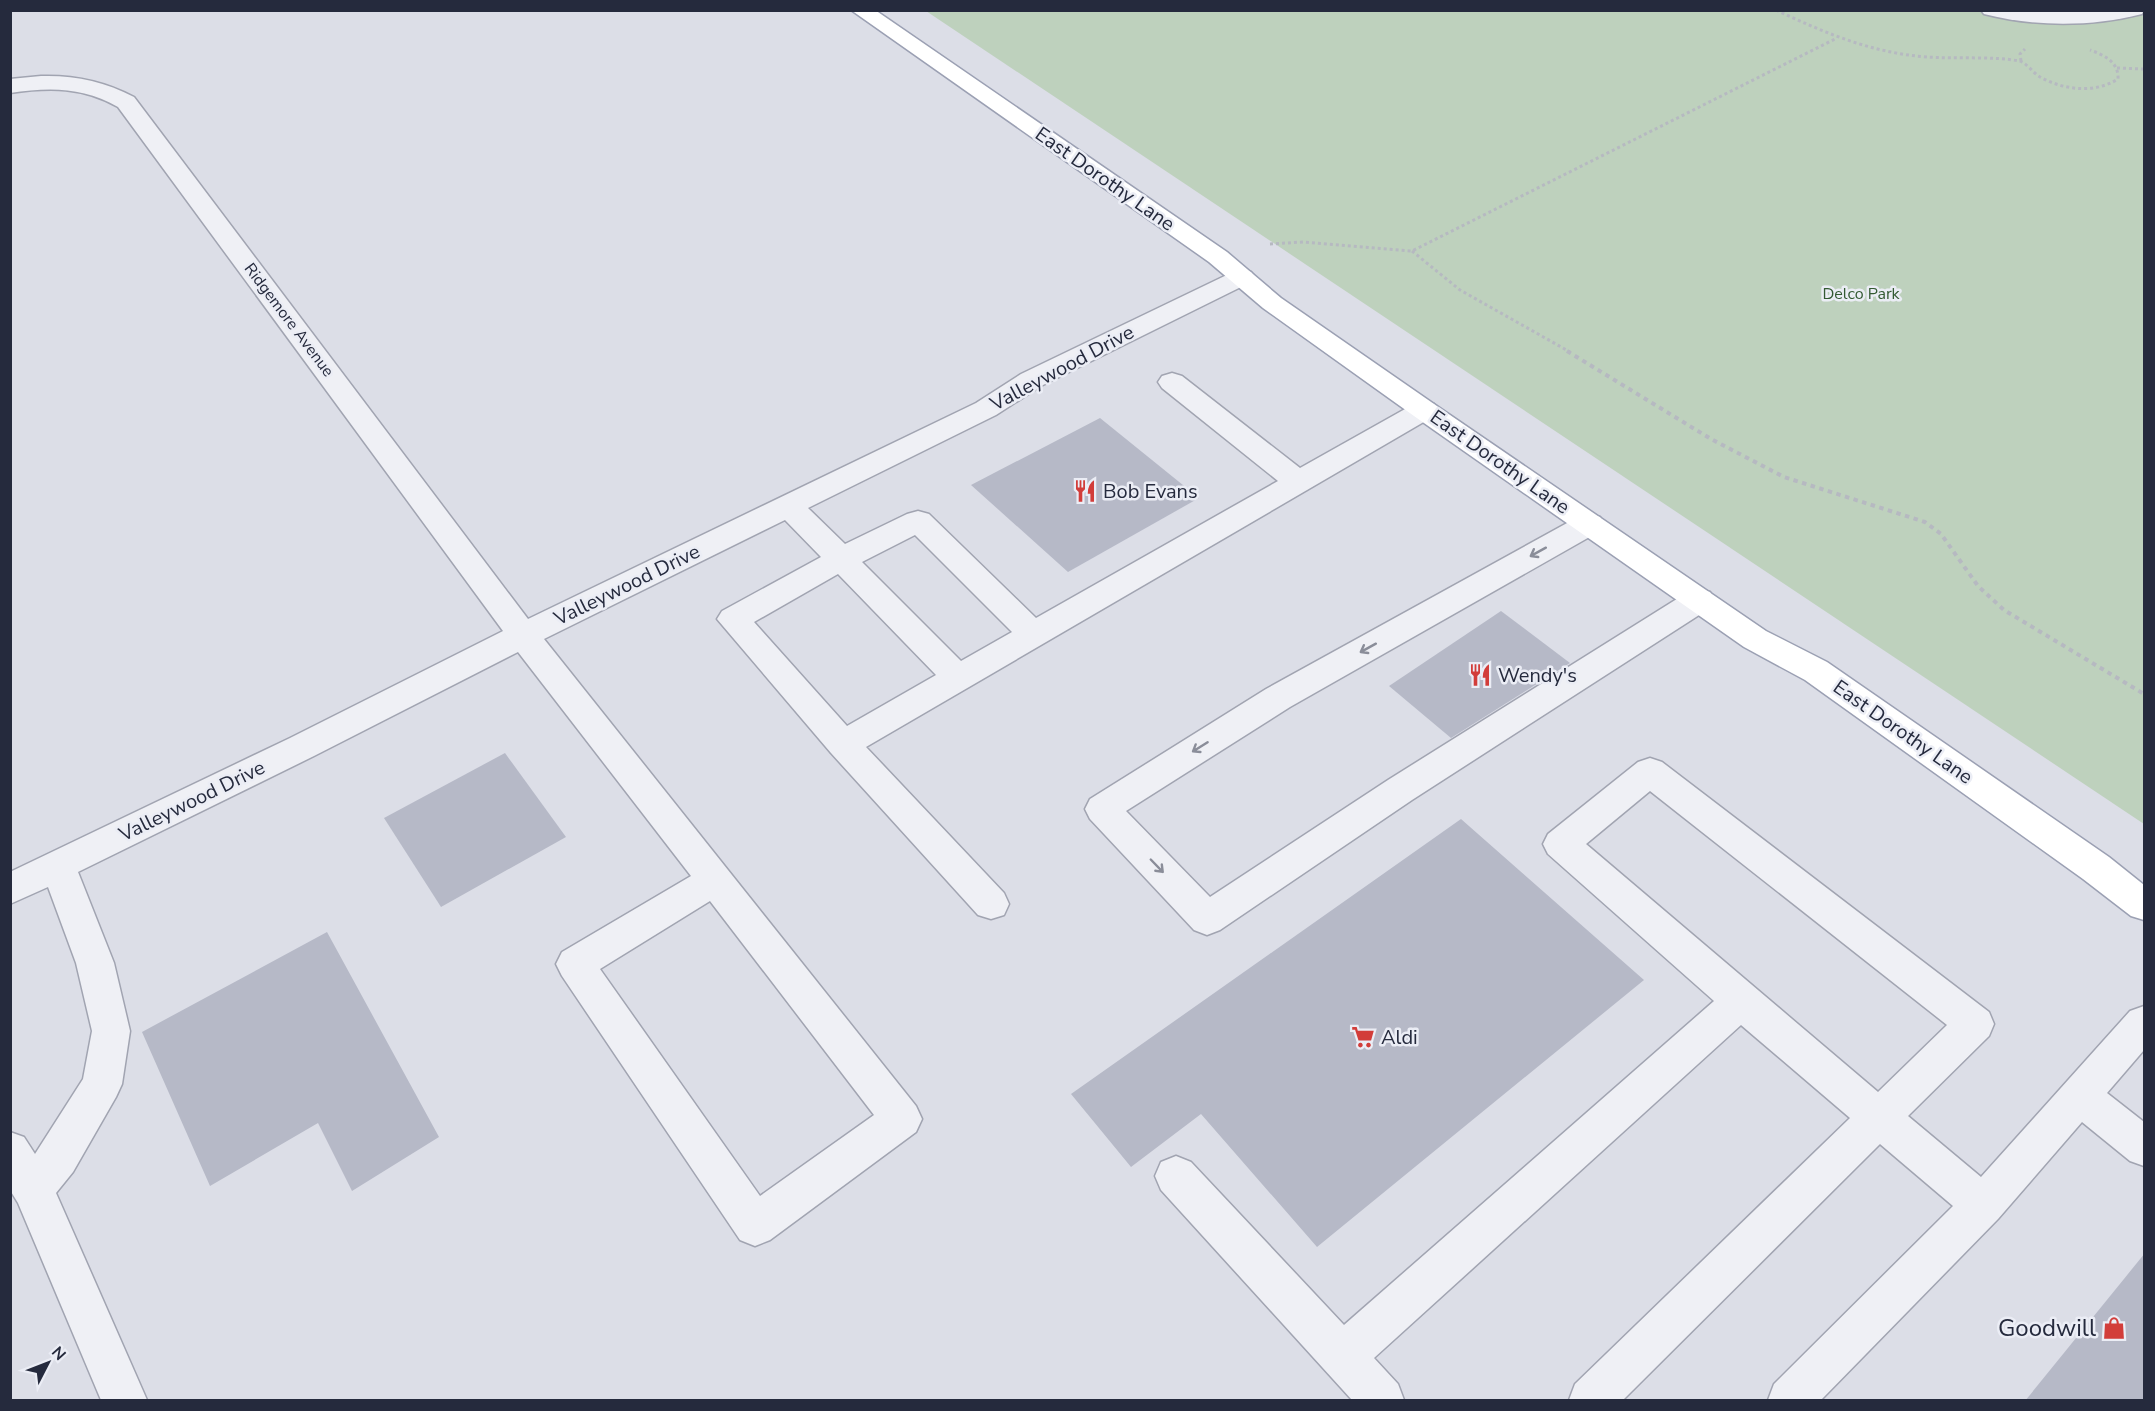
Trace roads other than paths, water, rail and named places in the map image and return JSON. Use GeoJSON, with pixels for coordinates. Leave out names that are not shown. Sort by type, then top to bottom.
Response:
{"type":"FeatureCollection","features":[{"type":"Feature","properties":{"kind":"main road","name":"East Dorothy Lane"},"geometry":{"type":"LineString","coordinates":[[861,10],[1218,257],[1272,303],[1424,410],[1755,639],[1816,671],[2145,905]]}},
{"type":"Feature","properties":{"kind":"street"},"geometry":{"type":"LineString","coordinates":[[1991,10],[2026,15],[2077,17],[2135,10]]}},
{"type":"Feature","properties":{"kind":"street","name":"Ridgemore Avenue"},"geometry":{"type":"LineString","coordinates":[[10,86],[64,81],[87,84],[110,92],[126,102],[523,635],[715,879],[902,1119],[755,1225],[575,964],[715,879]]}},
{"type":"Feature","properties":{"kind":"street","name":"Valleywood Drive"},"geometry":{"type":"LineString","coordinates":[[10,889],[986,409],[1031,380],[1242,277]]}},
{"type":"Feature","properties":{"kind":"street"},"geometry":{"type":"LineString","coordinates":[[1172,382],[1299,482]]}},
{"type":"Feature","properties":{"kind":"street"},"geometry":{"type":"LineString","coordinates":[[843,744],[1424,410]]}},
{"type":"Feature","properties":{"kind":"street"},"geometry":{"type":"LineString","coordinates":[[789,506],[959,679]]}},
{"type":"Feature","properties":{"kind":"street"},"geometry":{"type":"LineString","coordinates":[[991,904],[843,744],[733,619],[918,521],[1034,635]]}},
{"type":"Feature","properties":{"kind":"street"},"geometry":{"type":"LineString","coordinates":[[1589,524],[1278,698],[1102,809],[1207,919],[1400,790],[1699,600]]}},
{"type":"Feature","properties":{"kind":"street"},"geometry":{"type":"LineString","coordinates":[[1591,1401],[1880,1118],[1975,1024],[1650,772],[1561,844],[1742,1001],[1880,1118],[1983,1205]]}},
{"type":"Feature","properties":{"kind":"street"},"geometry":{"type":"LineString","coordinates":[[33,1189],[58,1158],[102,1084],[111,1031],[95,963],[58,866]]}},
{"type":"Feature","properties":{"kind":"street"},"geometry":{"type":"LineString","coordinates":[[1343,1356],[1742,1001]]}},
{"type":"Feature","properties":{"kind":"street"},"geometry":{"type":"LineString","coordinates":[[1790,1401],[1983,1205],[2145,1023]]}},
{"type":"Feature","properties":{"kind":"street"},"geometry":{"type":"LineString","coordinates":[[2081,1097],[2145,1147]]}},
{"type":"Feature","properties":{"kind":"street"},"geometry":{"type":"LineString","coordinates":[[10,1151],[33,1189],[124,1401]]}},
{"type":"Feature","properties":{"kind":"street"},"geometry":{"type":"LineString","coordinates":[[1176,1176],[1382,1401]]}},
{"type":"Feature","properties":{"kind":"place","name":"Bob Evans"},"geometry":{"type":"Point","coordinates":[1085,491]}},
{"type":"Feature","properties":{"kind":"place","name":"Wendy's"},"geometry":{"type":"Point","coordinates":[1480,675]}},
{"type":"Feature","properties":{"kind":"place","name":"Aldi"},"geometry":{"type":"Point","coordinates":[1363,1037]}},
{"type":"Feature","properties":{"kind":"place","name":"Goodwill"},"geometry":{"type":"Point","coordinates":[2114,1328]}},
{"type":"Feature","properties":{"kind":"park label","name":"Delco Park"},"geometry":{"type":"Point","coordinates":[1861,294]}}]}
